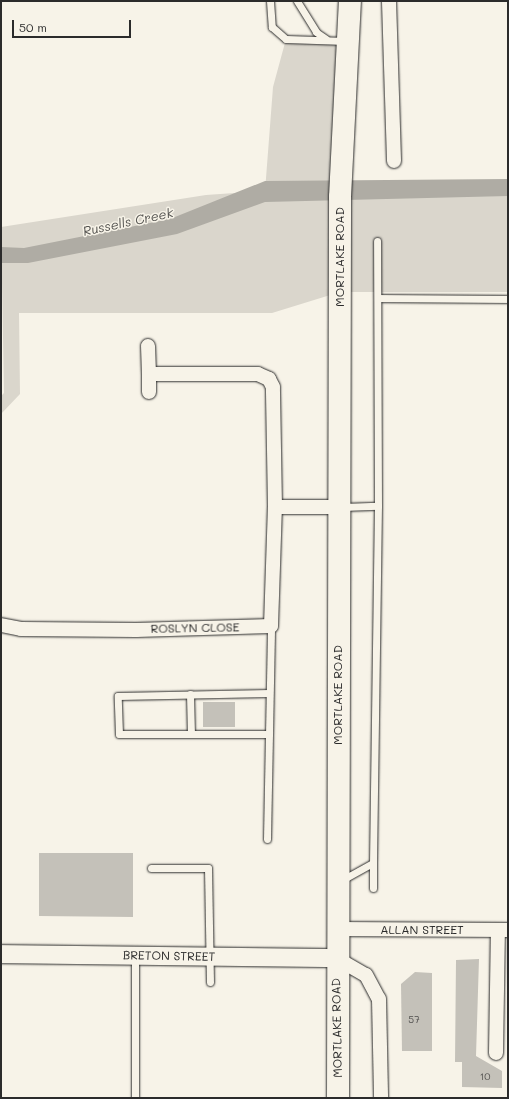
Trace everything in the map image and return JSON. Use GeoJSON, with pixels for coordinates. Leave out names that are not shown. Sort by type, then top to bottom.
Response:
{"type":"FeatureCollection","features":[{"type":"Feature","properties":{"kind":"main road","name":"MORTLAKE ROAD"},"geometry":{"type":"LineString","coordinates":[[338,1098],[336,882],[340,181],[338,41],[349,3]]}},
{"type":"Feature","properties":{"kind":"street"},"geometry":{"type":"LineString","coordinates":[[389,1],[394,161]]}},
{"type":"Feature","properties":{"kind":"street"},"geometry":{"type":"LineString","coordinates":[[148,346],[149,392]]}},
{"type":"Feature","properties":{"kind":"street"},"geometry":{"type":"LineString","coordinates":[[149,374],[253,374],[269,379],[274,388],[275,507],[271,626]]}},
{"type":"Feature","properties":{"kind":"street"},"geometry":{"type":"LineString","coordinates":[[275,507],[339,507]]}},
{"type":"Feature","properties":{"kind":"street","name":"ROSLYN CLOSE"},"geometry":{"type":"LineString","coordinates":[[1,625],[21,628],[128,630],[271,626]]}},
{"type":"Feature","properties":{"kind":"street","name":"ALLAN STREET"},"geometry":{"type":"LineString","coordinates":[[336,930],[503,930]]}},
{"type":"Feature","properties":{"kind":"street"},"geometry":{"type":"LineString","coordinates":[[496,1053],[503,930]]}},
{"type":"Feature","properties":{"kind":"street","name":"BRETON STREET"},"geometry":{"type":"LineString","coordinates":[[1,954],[336,958]]}},
{"type":"Feature","properties":{"kind":"street","name":"MORTLAKE ROAD"},"geometry":{"type":"LineString","coordinates":[[336,958],[366,975],[379,999],[381,1098]]}},
{"type":"Feature","properties":{"kind":"lane"},"geometry":{"type":"LineString","coordinates":[[270,1],[270,21],[280,36],[294,40],[338,41]]}},
{"type":"Feature","properties":{"kind":"lane"},"geometry":{"type":"LineString","coordinates":[[297,1],[316,32],[338,41]]}},
{"type":"Feature","properties":{"kind":"lane"},"geometry":{"type":"LineString","coordinates":[[373,888],[378,506],[377,241]]}},
{"type":"Feature","properties":{"kind":"lane"},"geometry":{"type":"LineString","coordinates":[[378,298],[508,300]]}},
{"type":"Feature","properties":{"kind":"lane"},"geometry":{"type":"LineString","coordinates":[[339,507],[378,506]]}},
{"type":"Feature","properties":{"kind":"lane"},"geometry":{"type":"LineString","coordinates":[[267,839],[271,626]]}},
{"type":"Feature","properties":{"kind":"lane"},"geometry":{"type":"LineString","coordinates":[[269,734],[119,734],[118,696],[270,693]]}},
{"type":"Feature","properties":{"kind":"lane"},"geometry":{"type":"LineString","coordinates":[[190,694],[191,734]]}},
{"type":"Feature","properties":{"kind":"lane"},"geometry":{"type":"LineString","coordinates":[[336,882],[373,863]]}},
{"type":"Feature","properties":{"kind":"lane"},"geometry":{"type":"LineString","coordinates":[[151,868],[208,868],[210,982]]}},
{"type":"Feature","properties":{"kind":"lane"},"geometry":{"type":"LineString","coordinates":[[135,956],[135,1098]]}},
{"type":"Feature","properties":{"kind":"shaded area"},"geometry":{"type":"Polygon","coordinates":[[[286,39],[346,41],[341,188],[508,185],[508,292],[340,292],[272,313],[19,313],[20,394],[1,414],[1,396],[4,393],[1,227],[206,195],[265,191],[273,87],[286,39]]]}},
{"type":"Feature","properties":{"kind":"shaded area"},"geometry":{"type":"Polygon","coordinates":[[[508,179],[508,196],[265,202],[177,234],[28,263],[1,263],[1,247],[24,248],[170,219],[265,181],[508,179]]]}},
{"type":"Feature","properties":{"kind":"building"},"geometry":{"type":"Polygon","coordinates":[[[203,702],[235,702],[235,727],[203,727],[203,702]]]}},
{"type":"Feature","properties":{"kind":"building"},"geometry":{"type":"Polygon","coordinates":[[[39,853],[133,853],[133,917],[39,916],[39,853]]]}},
{"type":"Feature","properties":{"kind":"building"},"geometry":{"type":"Polygon","coordinates":[[[479,959],[476,1056],[502,1071],[502,1088],[462,1087],[462,1062],[455,1062],[456,960],[479,959]]]}},
{"type":"Feature","properties":{"kind":"building"},"geometry":{"type":"Polygon","coordinates":[[[415,972],[432,973],[432,1051],[402,1051],[401,984],[415,972]]]}},
{"type":"Feature","properties":{"kind":"water label","name":"Russells Creek"},"geometry":{"type":"Point","coordinates":[128,222]}}]}
